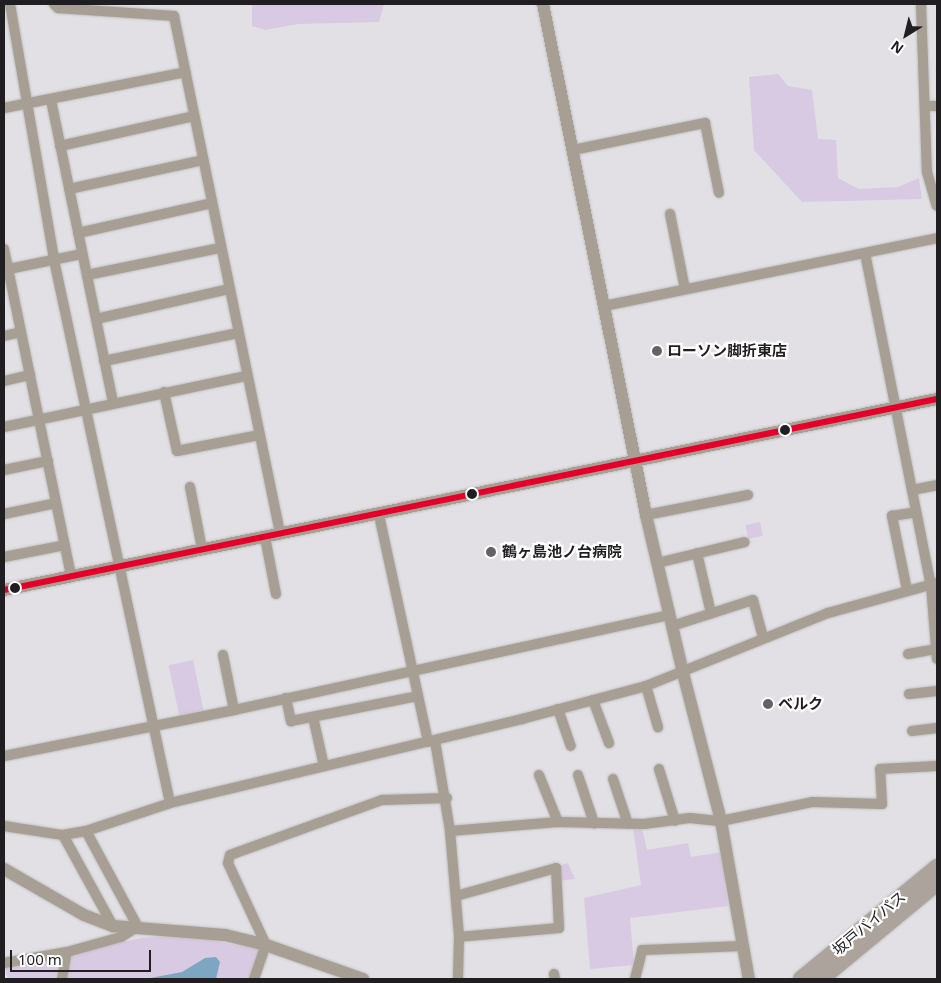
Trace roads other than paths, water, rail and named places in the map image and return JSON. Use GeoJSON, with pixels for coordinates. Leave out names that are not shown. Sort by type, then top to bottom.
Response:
{"type":"FeatureCollection","features":[{"type":"Feature","properties":{"kind":"highway","name":"坂戸バイパス"},"geometry":{"type":"LineString","coordinates":[[801,979],[937,867]]}},
{"type":"Feature","properties":{"kind":"highway","name":"坂戸バイパス"},"geometry":{"type":"LineString","coordinates":[[821,979],[937,883]]}},
{"type":"Feature","properties":{"kind":"street"},"geometry":{"type":"LineString","coordinates":[[10,4],[28,104],[32,144],[54,260],[122,566],[170,803]]}},
{"type":"Feature","properties":{"kind":"street"},"geometry":{"type":"LineString","coordinates":[[54,4],[58,8],[174,16],[280,534]]}},
{"type":"Feature","properties":{"kind":"street"},"geometry":{"type":"LineString","coordinates":[[543,4],[646,515],[682,670],[721,821],[749,979]]}},
{"type":"Feature","properties":{"kind":"street"},"geometry":{"type":"LineString","coordinates":[[921,4],[928,172],[937,206]]}},
{"type":"Feature","properties":{"kind":"street"},"geometry":{"type":"LineString","coordinates":[[4,108],[185,72]]}},
{"type":"Feature","properties":{"kind":"street"},"geometry":{"type":"LineString","coordinates":[[51,100],[113,403]]}},
{"type":"Feature","properties":{"kind":"street"},"geometry":{"type":"LineString","coordinates":[[925,106],[937,106]]}},
{"type":"Feature","properties":{"kind":"street"},"geometry":{"type":"LineString","coordinates":[[60,146],[194,116]]}},
{"type":"Feature","properties":{"kind":"street"},"geometry":{"type":"LineString","coordinates":[[573,150],[705,123],[719,193]]}},
{"type":"Feature","properties":{"kind":"street"},"geometry":{"type":"LineString","coordinates":[[69,189],[203,160]]}},
{"type":"Feature","properties":{"kind":"street"},"geometry":{"type":"LineString","coordinates":[[78,233],[212,203]]}},
{"type":"Feature","properties":{"kind":"street"},"geometry":{"type":"LineString","coordinates":[[670,214],[685,290]]}},
{"type":"Feature","properties":{"kind":"street"},"geometry":{"type":"LineString","coordinates":[[604,306],[937,238]]}},
{"type":"Feature","properties":{"kind":"street"},"geometry":{"type":"LineString","coordinates":[[4,248],[6,270],[21,332],[71,576]]}},
{"type":"Feature","properties":{"kind":"street"},"geometry":{"type":"LineString","coordinates":[[87,275],[220,248]]}},
{"type":"Feature","properties":{"kind":"street"},"geometry":{"type":"LineString","coordinates":[[865,253],[916,512],[934,584],[937,654],[908,654]]}},
{"type":"Feature","properties":{"kind":"street"},"geometry":{"type":"LineString","coordinates":[[6,270],[82,254]]}},
{"type":"Feature","properties":{"kind":"street"},"geometry":{"type":"LineString","coordinates":[[96,319],[229,290]]}},
{"type":"Feature","properties":{"kind":"street"},"geometry":{"type":"LineString","coordinates":[[4,336],[21,332]]}},
{"type":"Feature","properties":{"kind":"street"},"geometry":{"type":"LineString","coordinates":[[104,361],[238,333]]}},
{"type":"Feature","properties":{"kind":"street"},"geometry":{"type":"LineString","coordinates":[[4,381],[30,375]]}},
{"type":"Feature","properties":{"kind":"street"},"geometry":{"type":"LineString","coordinates":[[4,428],[86,408],[247,376]]}},
{"type":"Feature","properties":{"kind":"street"},"geometry":{"type":"LineString","coordinates":[[164,392],[177,451],[259,435]]}},
{"type":"Feature","properties":{"kind":"street"},"geometry":{"type":"LineString","coordinates":[[4,590],[380,515],[937,399]]}},
{"type":"Feature","properties":{"kind":"street"},"geometry":{"type":"LineString","coordinates":[[4,470],[48,461]]}},
{"type":"Feature","properties":{"kind":"street"},"geometry":{"type":"LineString","coordinates":[[912,490],[937,485]]}},
{"type":"Feature","properties":{"kind":"street"},"geometry":{"type":"LineString","coordinates":[[190,487],[202,549]]}},
{"type":"Feature","properties":{"kind":"street"},"geometry":{"type":"LineString","coordinates":[[646,515],[748,495]]}},
{"type":"Feature","properties":{"kind":"street"},"geometry":{"type":"LineString","coordinates":[[4,514],[56,504]]}},
{"type":"Feature","properties":{"kind":"street"},"geometry":{"type":"LineString","coordinates":[[907,590],[892,516],[916,512]]}},
{"type":"Feature","properties":{"kind":"street"},"geometry":{"type":"LineString","coordinates":[[380,515],[412,671],[447,798],[459,937],[458,979]]}},
{"type":"Feature","properties":{"kind":"street"},"geometry":{"type":"LineString","coordinates":[[265,537],[276,594]]}},
{"type":"Feature","properties":{"kind":"street"},"geometry":{"type":"LineString","coordinates":[[657,563],[745,542]]}},
{"type":"Feature","properties":{"kind":"street"},"geometry":{"type":"LineString","coordinates":[[4,557],[65,545]]}},
{"type":"Feature","properties":{"kind":"street"},"geometry":{"type":"LineString","coordinates":[[697,553],[711,613]]}},
{"type":"Feature","properties":{"kind":"street"},"geometry":{"type":"LineString","coordinates":[[4,826],[63,835],[86,831],[170,803],[432,741],[593,700],[646,686],[828,613],[934,584]]}},
{"type":"Feature","properties":{"kind":"street"},"geometry":{"type":"LineString","coordinates":[[4,756],[234,710],[412,671],[711,613],[753,600],[763,638]]}},
{"type":"Feature","properties":{"kind":"street"},"geometry":{"type":"LineString","coordinates":[[223,655],[234,710]]}},
{"type":"Feature","properties":{"kind":"street"},"geometry":{"type":"LineString","coordinates":[[646,686],[658,726]]}},
{"type":"Feature","properties":{"kind":"street"},"geometry":{"type":"LineString","coordinates":[[909,694],[937,691]]}},
{"type":"Feature","properties":{"kind":"street"},"geometry":{"type":"LineString","coordinates":[[286,698],[291,721],[418,696]]}},
{"type":"Feature","properties":{"kind":"street"},"geometry":{"type":"LineString","coordinates":[[593,700],[609,742]]}},
{"type":"Feature","properties":{"kind":"street"},"geometry":{"type":"LineString","coordinates":[[558,709],[571,746]]}},
{"type":"Feature","properties":{"kind":"street"},"geometry":{"type":"LineString","coordinates":[[313,717],[324,766]]}},
{"type":"Feature","properties":{"kind":"street"},"geometry":{"type":"LineString","coordinates":[[912,730],[937,728]]}},
{"type":"Feature","properties":{"kind":"street"},"geometry":{"type":"LineString","coordinates":[[450,831],[558,822],[628,824],[675,821],[690,818],[721,821],[813,802],[882,804],[880,770],[937,766]]}},
{"type":"Feature","properties":{"kind":"street"},"geometry":{"type":"LineString","coordinates":[[659,769],[675,821]]}},
{"type":"Feature","properties":{"kind":"street"},"geometry":{"type":"LineString","coordinates":[[540,775],[558,822]]}},
{"type":"Feature","properties":{"kind":"street"},"geometry":{"type":"LineString","coordinates":[[578,775],[594,823]]}},
{"type":"Feature","properties":{"kind":"street"},"geometry":{"type":"LineString","coordinates":[[613,779],[628,824]]}},
{"type":"Feature","properties":{"kind":"street"},"geometry":{"type":"LineString","coordinates":[[254,979],[266,945],[228,863],[230,855],[382,800],[447,798]]}},
{"type":"Feature","properties":{"kind":"street"},"geometry":{"type":"LineString","coordinates":[[86,831],[136,929]]}},
{"type":"Feature","properties":{"kind":"street"},"geometry":{"type":"LineString","coordinates":[[63,835],[113,926]]}},
{"type":"Feature","properties":{"kind":"street"},"geometry":{"type":"LineString","coordinates":[[456,896],[556,868],[559,928],[459,937]]}},
{"type":"Feature","properties":{"kind":"street"},"geometry":{"type":"LineString","coordinates":[[4,869],[84,915],[113,926],[136,929],[192,930],[266,945],[335,975],[364,979]]}},
{"type":"Feature","properties":{"kind":"street"},"geometry":{"type":"LineString","coordinates":[[4,964],[67,952],[122,937],[136,929]]}},
{"type":"Feature","properties":{"kind":"street"},"geometry":{"type":"LineString","coordinates":[[635,979],[639,953],[642,950],[743,946]]}},
{"type":"Feature","properties":{"kind":"street"},"geometry":{"type":"LineString","coordinates":[[62,979],[67,952]]}},
{"type":"Feature","properties":{"kind":"water"},"geometry":{"type":"Polygon","coordinates":[[[216,957],[220,962],[216,979],[145,979],[182,972],[205,958],[216,957]]]}},
{"type":"Feature","properties":{"kind":"place","name":"ローソン脚折東店"},"geometry":{"type":"Point","coordinates":[657,351]}},
{"type":"Feature","properties":{"kind":"place","name":"鶴ヶ島池ノ台病院"},"geometry":{"type":"Point","coordinates":[491,552]}},
{"type":"Feature","properties":{"kind":"place","name":"ベルク"},"geometry":{"type":"Point","coordinates":[768,704]}}]}
